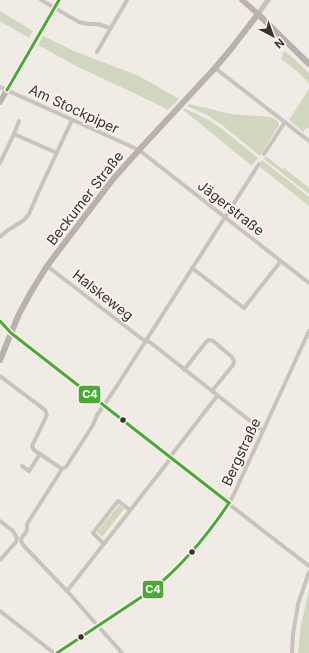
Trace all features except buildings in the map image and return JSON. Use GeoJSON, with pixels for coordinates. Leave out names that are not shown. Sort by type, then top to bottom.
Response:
{"type":"FeatureCollection","features":[{"type":"Feature","properties":{"kind":"main road"},"geometry":{"type":"LineString","coordinates":[[0,102],[59,0]]}},
{"type":"Feature","properties":{"kind":"main road"},"geometry":{"type":"LineString","coordinates":[[242,0],[270,24],[309,64]]}},
{"type":"Feature","properties":{"kind":"main road","name":"Beckumer Straße"},"geometry":{"type":"LineString","coordinates":[[0,360],[19,314],[47,266],[95,203],[139,150],[215,68],[258,14]]}},
{"type":"Feature","properties":{"kind":"main road"},"geometry":{"type":"LineString","coordinates":[[0,321],[11,332]]}},
{"type":"Feature","properties":{"kind":"street"},"geometry":{"type":"LineString","coordinates":[[41,0],[79,22],[98,24],[110,28]]}},
{"type":"Feature","properties":{"kind":"street"},"geometry":{"type":"LineString","coordinates":[[97,52],[127,0]]}},
{"type":"Feature","properties":{"kind":"street","name":"Beckumer Straße"},"geometry":{"type":"LineString","coordinates":[[258,14],[268,0]]}},
{"type":"Feature","properties":{"kind":"street"},"geometry":{"type":"LineString","coordinates":[[215,68],[309,141]]}},
{"type":"Feature","properties":{"kind":"street","name":"Am Stockpiper"},"geometry":{"type":"LineString","coordinates":[[0,87],[139,150]]}},
{"type":"Feature","properties":{"kind":"street"},"geometry":{"type":"LineString","coordinates":[[0,237],[24,220],[29,214],[72,120]]}},
{"type":"Feature","properties":{"kind":"street"},"geometry":{"type":"LineString","coordinates":[[0,163],[19,121]]}},
{"type":"Feature","properties":{"kind":"street"},"geometry":{"type":"LineString","coordinates":[[264,154],[285,122]]}},
{"type":"Feature","properties":{"kind":"street"},"geometry":{"type":"LineString","coordinates":[[14,134],[57,153]]}},
{"type":"Feature","properties":{"kind":"street","name":"Jägerstraße"},"geometry":{"type":"LineString","coordinates":[[139,150],[309,283]]}},
{"type":"Feature","properties":{"kind":"street"},"geometry":{"type":"LineString","coordinates":[[0,560],[27,529],[27,524],[62,469],[66,467],[93,425],[97,415],[146,341],[224,216],[259,164]]}},
{"type":"Feature","properties":{"kind":"street"},"geometry":{"type":"LineString","coordinates":[[192,268],[244,308],[281,261]]}},
{"type":"Feature","properties":{"kind":"street","name":"Halskeweg"},"geometry":{"type":"LineString","coordinates":[[47,266],[130,330],[151,343],[263,431]]}},
{"type":"Feature","properties":{"kind":"street","name":"Bergstraße"},"geometry":{"type":"LineString","coordinates":[[57,653],[152,590],[178,569],[209,532],[229,503],[309,331]]}},
{"type":"Feature","properties":{"kind":"street"},"geometry":{"type":"LineString","coordinates":[[11,332],[309,566]]}},
{"type":"Feature","properties":{"kind":"street"},"geometry":{"type":"LineString","coordinates":[[184,370],[206,342],[209,340],[213,341],[232,357],[234,361],[212,391]]}},
{"type":"Feature","properties":{"kind":"street"},"geometry":{"type":"LineString","coordinates":[[0,376],[45,410],[47,415],[32,446],[34,450],[62,469]]}},
{"type":"Feature","properties":{"kind":"street"},"geometry":{"type":"LineString","coordinates":[[67,591],[168,462],[170,457],[217,396]]}},
{"type":"Feature","properties":{"kind":"street"},"geometry":{"type":"LineString","coordinates":[[22,466],[29,470],[40,454]]}},
{"type":"Feature","properties":{"kind":"street"},"geometry":{"type":"LineString","coordinates":[[104,544],[93,533],[118,501],[130,510]]}},
{"type":"Feature","properties":{"kind":"street"},"geometry":{"type":"LineString","coordinates":[[0,521],[13,531],[23,545],[67,591],[122,653]]}},
{"type":"Feature","properties":{"kind":"street"},"geometry":{"type":"LineString","coordinates":[[292,653],[293,634],[298,604],[309,572]]}},
{"type":"Feature","properties":{"kind":"street"},"geometry":{"type":"LineString","coordinates":[[0,611],[54,653]]}},
{"type":"Feature","properties":{"kind":"green space"},"geometry":{"type":"Polygon","coordinates":[[[0,11],[33,31],[29,38],[0,21],[0,11]]]}},
{"type":"Feature","properties":{"kind":"green space"},"geometry":{"type":"Polygon","coordinates":[[[43,36],[74,51],[139,76],[179,99],[168,110],[38,46],[43,36]]]}},
{"type":"Feature","properties":{"kind":"green space"},"geometry":{"type":"Polygon","coordinates":[[[284,51],[309,73],[309,83],[281,59],[284,51]]]}},
{"type":"Feature","properties":{"kind":"green space"},"geometry":{"type":"Polygon","coordinates":[[[309,89],[309,129],[306,128],[303,132],[289,120],[309,89]]]}},
{"type":"Feature","properties":{"kind":"green space"},"geometry":{"type":"Polygon","coordinates":[[[189,104],[231,114],[271,117],[278,121],[279,125],[260,156],[222,125],[207,115],[187,106],[189,104]]]}},
{"type":"Feature","properties":{"kind":"green space"},"geometry":{"type":"Polygon","coordinates":[[[184,108],[207,119],[222,129],[258,158],[252,166],[183,110],[184,108]]]}},
{"type":"Feature","properties":{"kind":"green space"},"geometry":{"type":"Polygon","coordinates":[[[266,156],[309,188],[309,194],[264,159],[266,156]]]}},
{"type":"Feature","properties":{"kind":"green space"},"geometry":{"type":"Polygon","coordinates":[[[262,160],[309,197],[309,206],[259,166],[262,160]]]}},
{"type":"Feature","properties":{"kind":"green space"},"geometry":{"type":"Polygon","coordinates":[[[119,505],[124,509],[102,537],[97,532],[119,505]]]}},
{"type":"Feature","properties":{"kind":"green space"},"geometry":{"type":"Polygon","coordinates":[[[309,590],[309,653],[298,653],[301,625],[309,590]]]}},
{"type":"Feature","properties":{"kind":"transit line","name":"C4"},"geometry":{"type":"LineString","coordinates":[[7,90],[59,0]]}},
{"type":"Feature","properties":{"kind":"transit line","name":"C4"},"geometry":{"type":"LineString","coordinates":[[0,321],[11,333],[229,503]]}},
{"type":"Feature","properties":{"kind":"transit line","name":"C4"},"geometry":{"type":"LineString","coordinates":[[57,653],[152,590],[194,550],[229,503]]}}]}
